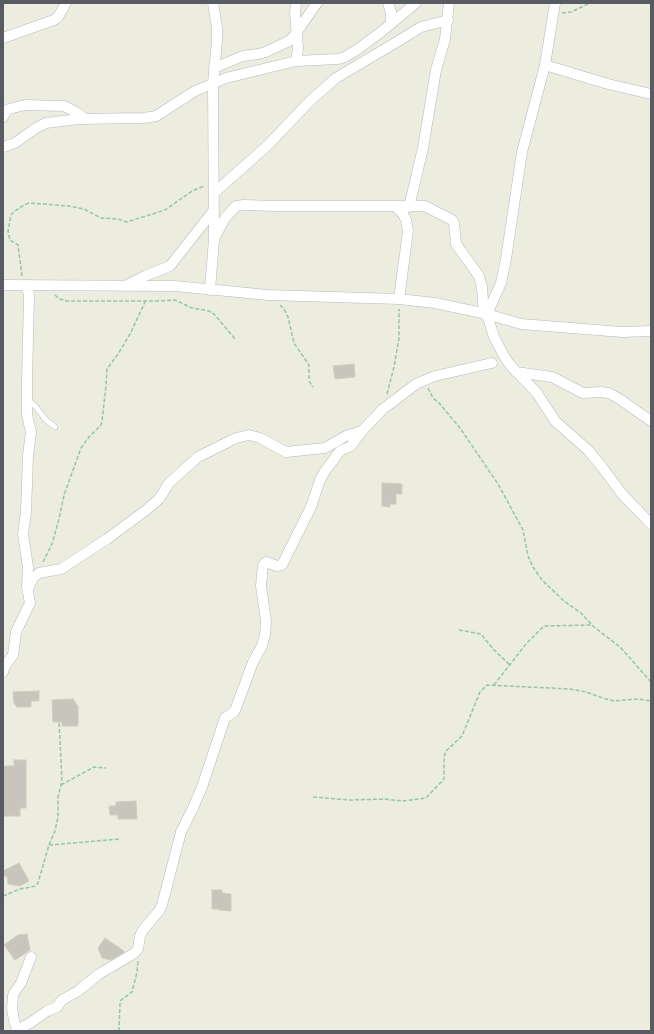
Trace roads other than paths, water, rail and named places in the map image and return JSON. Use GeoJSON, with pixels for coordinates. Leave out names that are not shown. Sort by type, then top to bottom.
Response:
{"type":"FeatureCollection","features":[{"type":"Feature","properties":{"kind":"street"},"geometry":{"type":"LineString","coordinates":[[3,38],[54,20],[58,17],[66,3]]}},
{"type":"Feature","properties":{"kind":"street"},"geometry":{"type":"LineString","coordinates":[[210,290],[214,239],[213,83],[217,41],[217,28],[213,3]]}},
{"type":"Feature","properties":{"kind":"street"},"geometry":{"type":"LineString","coordinates":[[296,3],[294,13],[298,48],[296,61]]}},
{"type":"Feature","properties":{"kind":"street"},"geometry":{"type":"LineString","coordinates":[[214,68],[238,58],[266,52],[289,41],[317,3]]}},
{"type":"Feature","properties":{"kind":"street"},"geometry":{"type":"LineString","coordinates":[[388,3],[391,12],[391,23]]}},
{"type":"Feature","properties":{"kind":"street"},"geometry":{"type":"LineString","coordinates":[[3,147],[15,142],[42,124],[85,119],[144,118],[156,116],[195,91],[226,78],[296,61],[338,59],[358,49],[416,3]]}},
{"type":"Feature","properties":{"kind":"street"},"geometry":{"type":"LineString","coordinates":[[409,207],[423,148],[436,70],[445,39],[449,3]]}},
{"type":"Feature","properties":{"kind":"street"},"geometry":{"type":"LineString","coordinates":[[486,314],[501,283],[522,152],[545,65],[555,3]]}},
{"type":"Feature","properties":{"kind":"street"},"geometry":{"type":"LineString","coordinates":[[214,188],[268,145],[310,101],[336,78],[420,27],[448,20]]}},
{"type":"Feature","properties":{"kind":"street"},"geometry":{"type":"LineString","coordinates":[[545,65],[608,84],[651,94]]}},
{"type":"Feature","properties":{"kind":"street"},"geometry":{"type":"LineString","coordinates":[[4,113],[14,107],[25,105],[64,106],[76,112],[85,119]]}},
{"type":"Feature","properties":{"kind":"street"},"geometry":{"type":"LineString","coordinates":[[214,239],[225,218],[232,209],[240,205],[425,206],[452,220],[454,223],[456,244],[479,276],[486,314],[494,337],[504,356],[516,372],[537,393],[555,421],[588,450],[622,494],[651,524]]}},
{"type":"Feature","properties":{"kind":"street"},"geometry":{"type":"LineString","coordinates":[[396,207],[403,214],[408,231],[399,299]]}},
{"type":"Feature","properties":{"kind":"street"},"geometry":{"type":"LineString","coordinates":[[125,286],[170,266],[214,210]]}},
{"type":"Feature","properties":{"kind":"street"},"geometry":{"type":"LineString","coordinates":[[3,285],[175,286],[268,295],[399,299],[435,303],[486,314],[521,324],[622,332],[651,331]]}},
{"type":"Feature","properties":{"kind":"street"},"geometry":{"type":"LineString","coordinates":[[3,672],[5,666],[13,655],[16,632],[30,605],[27,556],[23,534],[26,512],[28,455],[31,432],[27,417],[29,296],[27,285]]}},
{"type":"Feature","properties":{"kind":"street"},"geometry":{"type":"LineString","coordinates":[[31,957],[21,983],[13,996],[12,1008],[17,1031],[48,1011],[57,1007],[66,998],[99,974],[133,954],[138,948],[140,936],[143,930],[162,906],[181,832],[202,787],[225,718],[234,712],[253,662],[262,646],[265,635],[266,621],[261,586],[263,565],[266,562],[277,566],[282,565],[312,507],[320,480],[325,471],[340,451],[351,446],[362,431],[383,409],[406,391],[424,380],[435,376],[492,363]]}},
{"type":"Feature","properties":{"kind":"street"},"geometry":{"type":"LineString","coordinates":[[516,372],[552,377],[583,393],[609,393],[651,421]]}},
{"type":"Feature","properties":{"kind":"street"},"geometry":{"type":"LineString","coordinates":[[28,589],[36,576],[42,571],[61,569],[107,539],[159,499],[169,483],[198,457],[236,438],[249,435],[260,438],[286,452],[325,448],[346,436],[362,431]]}},
{"type":"Feature","properties":{"kind":"lane"},"geometry":{"type":"LineString","coordinates":[[27,399],[36,407],[46,420],[55,427]]}}]}
